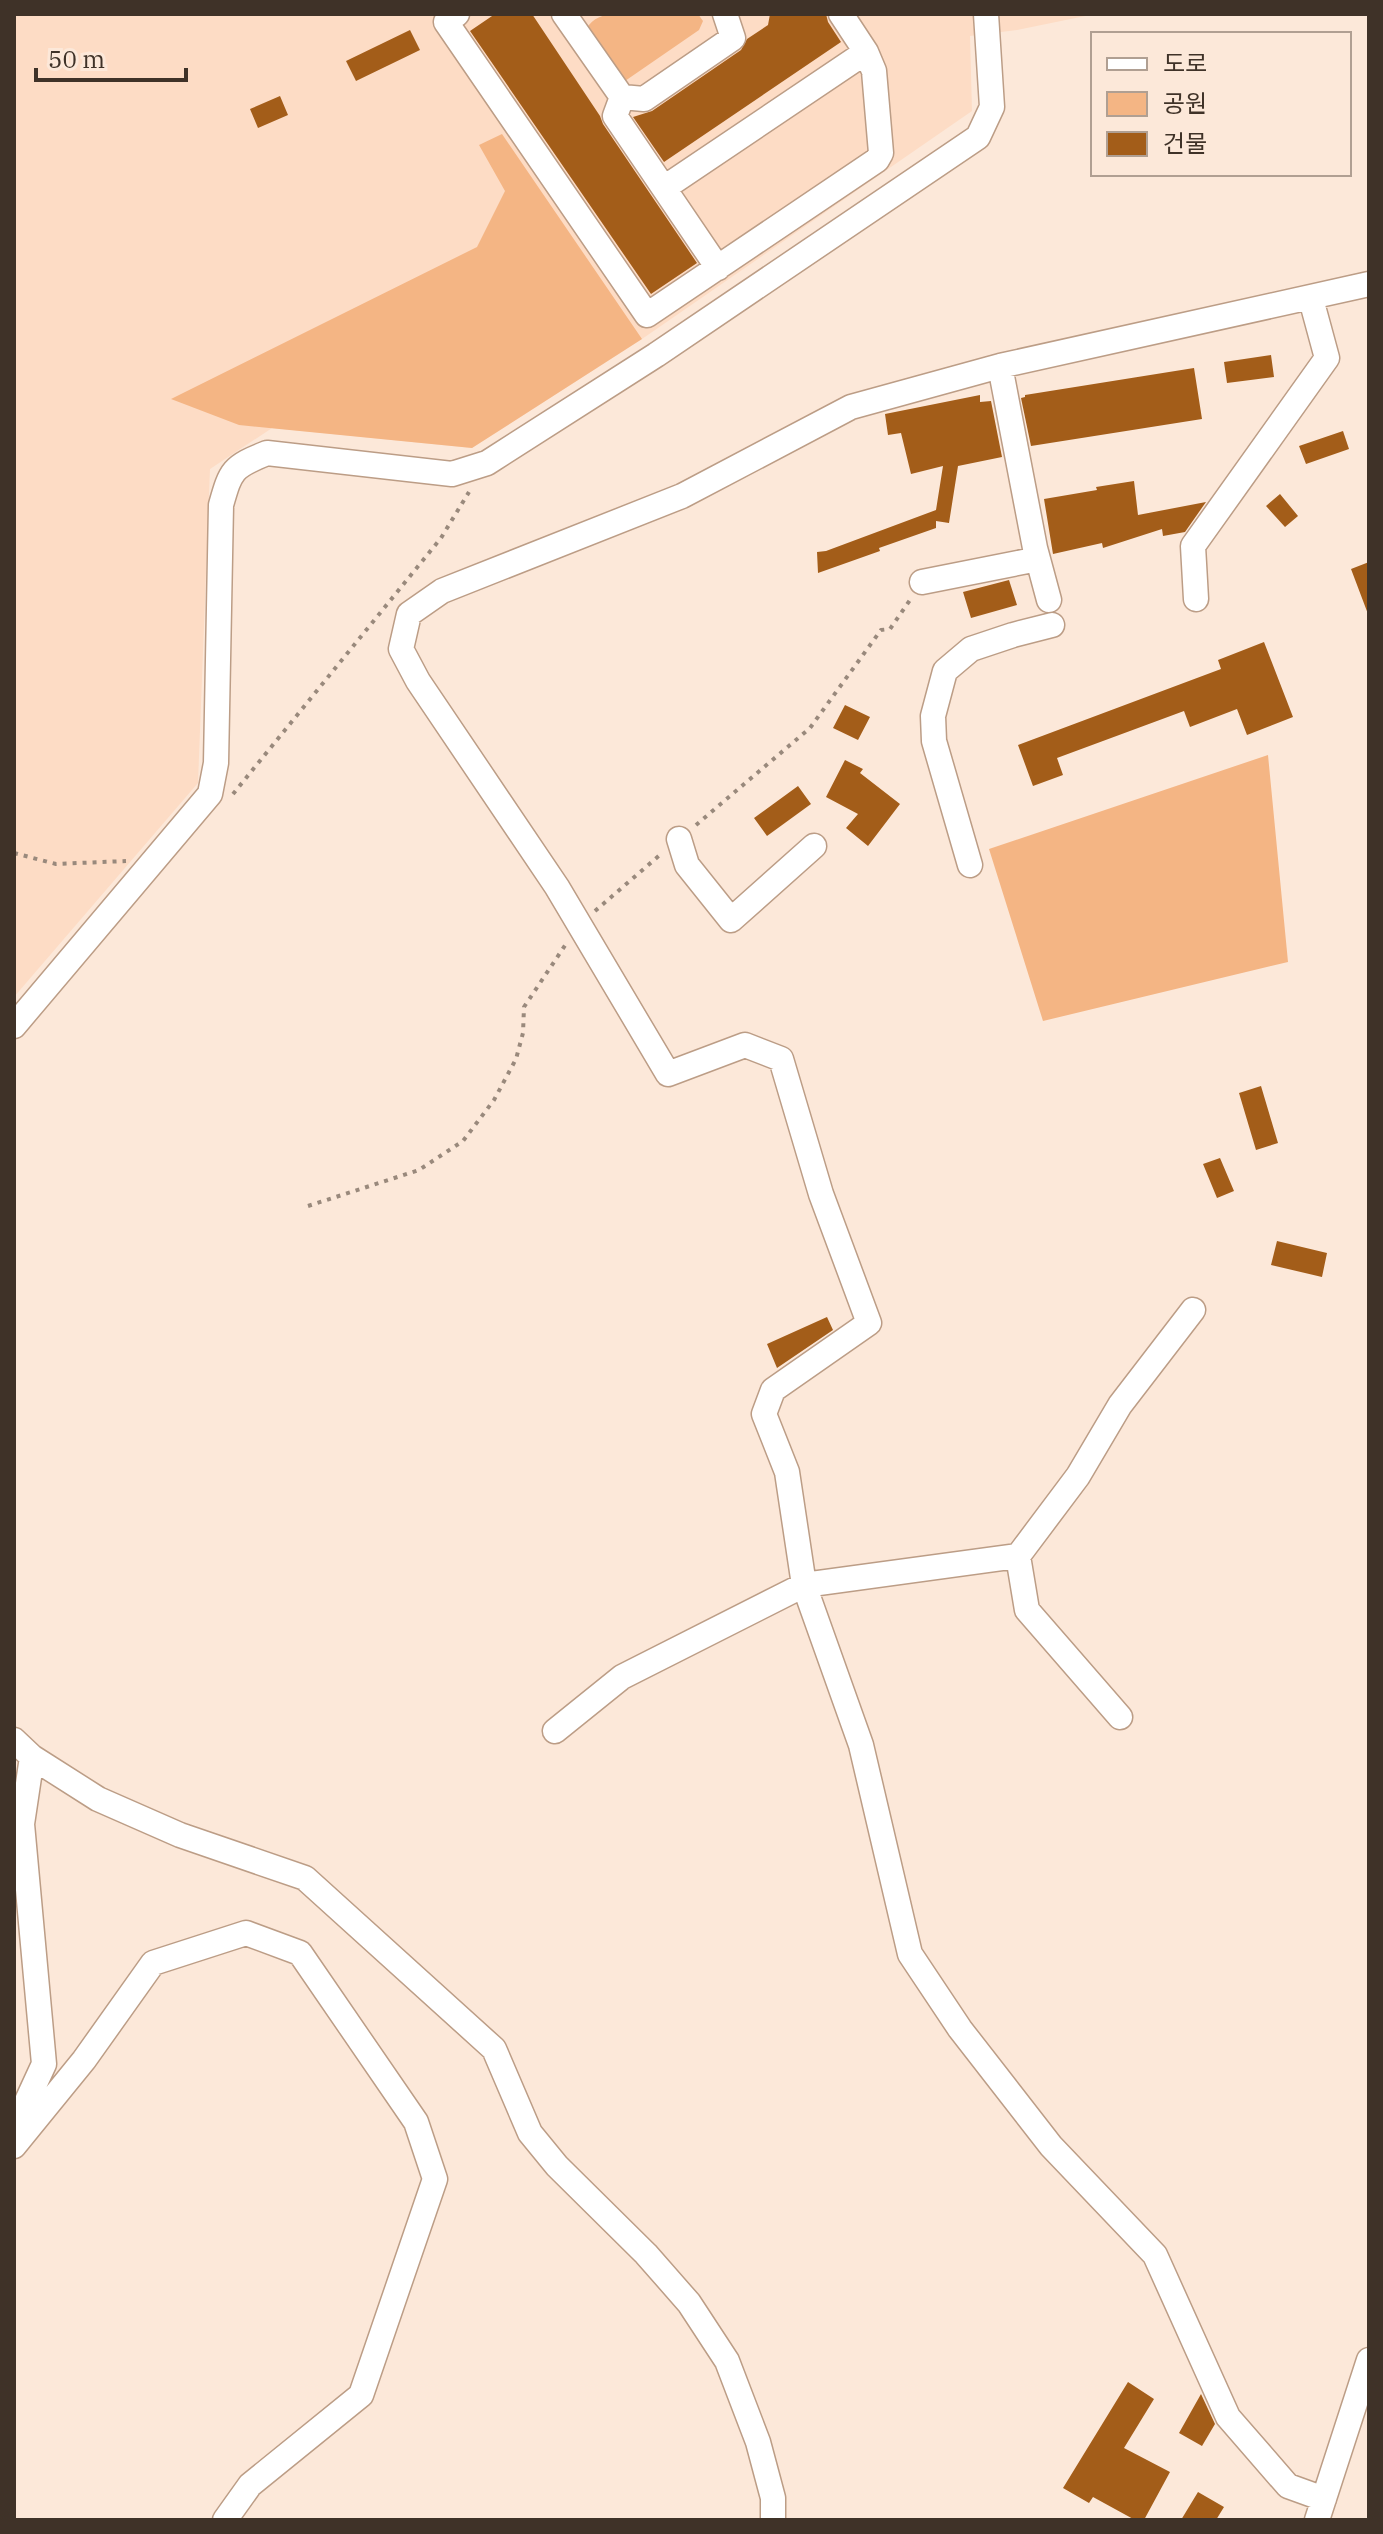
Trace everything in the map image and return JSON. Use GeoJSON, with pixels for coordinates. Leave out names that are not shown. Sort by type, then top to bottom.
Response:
{"type":"FeatureCollection","features":[{"type":"Feature","properties":{"kind":"street"},"geometry":{"type":"LineString","coordinates":[[457,14],[446,22],[647,315],[877,160],[881,153],[874,71],[866,52],[841,14]]}},
{"type":"Feature","properties":{"kind":"street"},"geometry":{"type":"LineString","coordinates":[[564,14],[622,97],[644,99],[733,38],[725,14]]}},
{"type":"Feature","properties":{"kind":"street"},"geometry":{"type":"LineString","coordinates":[[14,1026],[210,794],[216,763],[221,505],[229,475],[244,462],[267,453],[452,474],[487,463],[656,355],[978,137],[992,107],[986,14]]}},
{"type":"Feature","properties":{"kind":"street"},"geometry":{"type":"LineString","coordinates":[[664,188],[866,52]]}},
{"type":"Feature","properties":{"kind":"street"},"geometry":{"type":"LineString","coordinates":[[622,97],[615,116],[718,268]]}},
{"type":"Feature","properties":{"kind":"street"},"geometry":{"type":"LineString","coordinates":[[1369,284],[1000,366],[851,407],[682,496],[442,591],[409,614],[401,649],[418,681],[548,874],[668,1074],[745,1045],[781,1059],[821,1194],[869,1323],[773,1390],[764,1414],[787,1472],[804,1585],[861,1745],[910,1954],[960,2029],[1051,2146],[1155,2255],[1228,2417],[1288,2486],[1320,2510],[1369,2360]]}},
{"type":"Feature","properties":{"kind":"street"},"geometry":{"type":"LineString","coordinates":[[1196,599],[1193,546],[1327,358],[1311,299]]}},
{"type":"Feature","properties":{"kind":"street"},"geometry":{"type":"LineString","coordinates":[[1000,366],[1049,600]]}},
{"type":"Feature","properties":{"kind":"street"},"geometry":{"type":"LineString","coordinates":[[922,582],[1038,559]]}},
{"type":"Feature","properties":{"kind":"street"},"geometry":{"type":"LineString","coordinates":[[970,865],[934,741],[933,716],[945,671],[971,649],[1052,625]]}},
{"type":"Feature","properties":{"kind":"street"},"geometry":{"type":"LineString","coordinates":[[679,839],[687,865],[731,920],[814,846]]}},
{"type":"Feature","properties":{"kind":"street"},"geometry":{"type":"LineString","coordinates":[[555,1731],[622,1677],[804,1585],[1018,1556],[1078,1476],[1120,1405],[1193,1310]]}},
{"type":"Feature","properties":{"kind":"street"},"geometry":{"type":"LineString","coordinates":[[1018,1556],[1027,1610],[1120,1717]]}},
{"type":"Feature","properties":{"kind":"street"},"geometry":{"type":"LineString","coordinates":[[14,1740],[32,1757],[98,1799],[180,1835],[305,1878],[494,2049],[530,2133],[557,2166],[646,2254],[689,2303],[727,2361],[758,2442],[773,2498],[773,2520]]}},
{"type":"Feature","properties":{"kind":"street"},"geometry":{"type":"LineString","coordinates":[[14,2129],[44,2064],[22,1824],[32,1757]]}},
{"type":"Feature","properties":{"kind":"street"},"geometry":{"type":"LineString","coordinates":[[14,2146],[84,2060],[153,1963],[246,1933],[300,1953],[416,2122],[435,2179],[361,2395],[250,2485],[225,2520]]}},
{"type":"Feature","properties":{"kind":"path"},"geometry":{"type":"LineString","coordinates":[[231,796],[441,538],[487,463]]}},
{"type":"Feature","properties":{"kind":"path"},"geometry":{"type":"LineString","coordinates":[[308,1206],[419,1170],[463,1141],[494,1100],[516,1059],[523,1033],[524,1007],[579,924],[810,728],[881,630],[890,629],[922,582]]}},
{"type":"Feature","properties":{"kind":"path"},"geometry":{"type":"LineString","coordinates":[[14,853],[56,864],[155,858]]}},
{"type":"Feature","properties":{"kind":"shaded area"},"geometry":{"type":"Polygon","coordinates":[[[14,14],[1095,14],[970,36],[972,111],[642,339],[472,448],[272,428],[210,469],[198,783],[14,997],[14,14]]]}},
{"type":"Feature","properties":{"kind":"green space"},"geometry":{"type":"Polygon","coordinates":[[[616,14],[698,14],[703,21],[699,30],[625,81],[586,29],[599,17],[616,14]]]}},
{"type":"Feature","properties":{"kind":"green space"},"geometry":{"type":"Polygon","coordinates":[[[502,134],[642,339],[472,448],[239,425],[171,399],[477,247],[505,191],[479,145],[502,134]]]}},
{"type":"Feature","properties":{"kind":"green space"},"geometry":{"type":"Polygon","coordinates":[[[1268,755],[1288,962],[1043,1021],[989,849],[1268,755]]]}},
{"type":"Feature","properties":{"kind":"building"},"geometry":{"type":"Polygon","coordinates":[[[495,14],[532,14],[697,263],[651,294],[470,31],[495,14]]]}},
{"type":"Feature","properties":{"kind":"building"},"geometry":{"type":"Polygon","coordinates":[[[770,14],[826,14],[841,42],[664,162],[633,117],[652,111],[741,50],[747,39],[768,25],[770,14]]]}},
{"type":"Feature","properties":{"kind":"building"},"geometry":{"type":"Polygon","coordinates":[[[410,30],[420,50],[356,81],[346,61],[410,30]]]}},
{"type":"Feature","properties":{"kind":"building"},"geometry":{"type":"Polygon","coordinates":[[[280,96],[288,115],[258,128],[250,109],[280,96]]]}},
{"type":"Feature","properties":{"kind":"building"},"geometry":{"type":"Polygon","coordinates":[[[1271,355],[1274,377],[1227,383],[1224,362],[1271,355]]]}},
{"type":"Feature","properties":{"kind":"building"},"geometry":{"type":"Polygon","coordinates":[[[1194,368],[1202,419],[1031,446],[1021,398],[1025,395],[1194,368]]]}},
{"type":"Feature","properties":{"kind":"building"},"geometry":{"type":"Polygon","coordinates":[[[980,395],[980,402],[991,401],[1002,457],[958,466],[949,523],[936,521],[936,528],[818,573],[817,552],[936,510],[943,466],[911,474],[901,433],[888,435],[885,414],[980,395]]]}},
{"type":"Feature","properties":{"kind":"building"},"geometry":{"type":"Polygon","coordinates":[[[1343,431],[1349,449],[1306,464],[1299,446],[1343,431]]]}},
{"type":"Feature","properties":{"kind":"building"},"geometry":{"type":"Polygon","coordinates":[[[1134,481],[1138,515],[1206,502],[1185,532],[1163,536],[1162,529],[1103,548],[1102,543],[1053,554],[1044,499],[1134,481]]]}},
{"type":"Feature","properties":{"kind":"building"},"geometry":{"type":"Polygon","coordinates":[[[1280,494],[1298,516],[1285,527],[1266,506],[1280,494]]]}},
{"type":"Feature","properties":{"kind":"building"},"geometry":{"type":"Polygon","coordinates":[[[1369,562],[1369,613],[1368,614],[1351,569],[1369,562]]]}},
{"type":"Feature","properties":{"kind":"building"},"geometry":{"type":"Polygon","coordinates":[[[1009,580],[1017,605],[971,618],[963,592],[1009,580]]]}},
{"type":"Feature","properties":{"kind":"building"},"geometry":{"type":"Polygon","coordinates":[[[1264,642],[1293,717],[1247,735],[1237,709],[1190,727],[1184,711],[1057,758],[1063,775],[1033,786],[1018,745],[1221,669],[1218,660],[1264,642]]]}},
{"type":"Feature","properties":{"kind":"building"},"geometry":{"type":"Polygon","coordinates":[[[845,705],[870,717],[858,740],[833,728],[845,705]]]}},
{"type":"Feature","properties":{"kind":"building"},"geometry":{"type":"Polygon","coordinates":[[[845,760],[863,769],[860,773],[900,804],[868,846],[846,828],[858,814],[826,797],[845,760]]]}},
{"type":"Feature","properties":{"kind":"building"},"geometry":{"type":"Polygon","coordinates":[[[798,786],[811,804],[767,836],[754,818],[798,786]]]}},
{"type":"Feature","properties":{"kind":"building"},"geometry":{"type":"Polygon","coordinates":[[[1261,1086],[1278,1143],[1256,1150],[1239,1093],[1261,1086]]]}},
{"type":"Feature","properties":{"kind":"building"},"geometry":{"type":"Polygon","coordinates":[[[1220,1158],[1234,1191],[1217,1198],[1203,1164],[1220,1158]]]}},
{"type":"Feature","properties":{"kind":"building"},"geometry":{"type":"Polygon","coordinates":[[[1277,1241],[1327,1253],[1322,1277],[1271,1265],[1277,1241]]]}},
{"type":"Feature","properties":{"kind":"building"},"geometry":{"type":"Polygon","coordinates":[[[827,1317],[833,1330],[777,1368],[767,1344],[827,1317]]]}},
{"type":"Feature","properties":{"kind":"building"},"geometry":{"type":"Polygon","coordinates":[[[1128,2382],[1154,2399],[1124,2448],[1170,2472],[1144,2520],[1135,2520],[1093,2497],[1089,2503],[1063,2488],[1128,2382]]]}},
{"type":"Feature","properties":{"kind":"building"},"geometry":{"type":"Polygon","coordinates":[[[1201,2394],[1215,2424],[1202,2446],[1179,2433],[1201,2394]]]}},
{"type":"Feature","properties":{"kind":"building"},"geometry":{"type":"Polygon","coordinates":[[[1198,2492],[1224,2507],[1216,2520],[1181,2520],[1198,2492]]]}}]}
